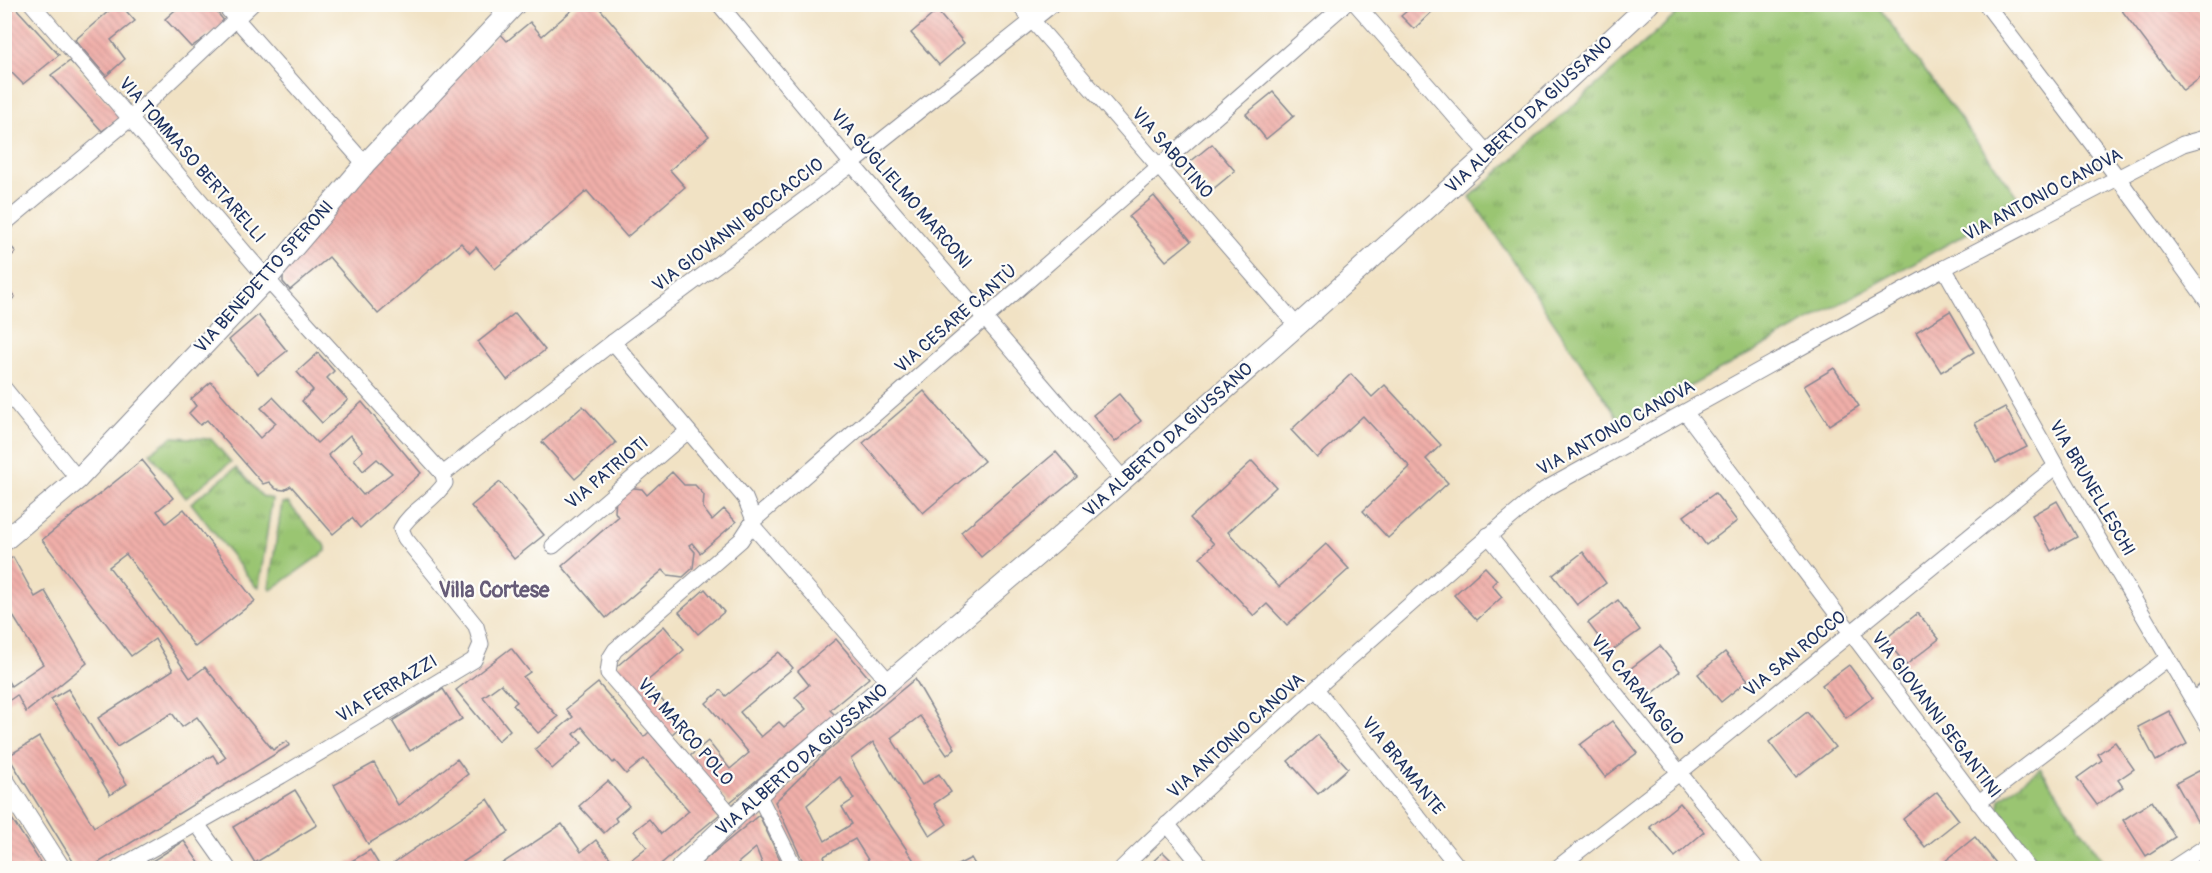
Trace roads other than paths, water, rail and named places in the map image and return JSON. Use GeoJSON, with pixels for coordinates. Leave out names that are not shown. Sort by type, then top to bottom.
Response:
{"type":"FeatureCollection","features":[{"type":"Feature","properties":{"kind":"street","name":"VIA TOMMASO BERTARELLI"},"geometry":{"type":"LineString","coordinates":[[32,4],[268,278],[443,474]]}},
{"type":"Feature","properties":{"kind":"street"},"geometry":{"type":"LineString","coordinates":[[223,4],[365,164]]}},
{"type":"Feature","properties":{"kind":"street"},"geometry":{"type":"LineString","coordinates":[[4,224],[131,118],[252,4]]}},
{"type":"Feature","properties":{"kind":"street","name":"VIA GUGLIELMO MARCONI"},"geometry":{"type":"LineString","coordinates":[[719,4],[852,164],[1124,480]]}},
{"type":"Feature","properties":{"kind":"street","name":"VIA SABOTINO"},"geometry":{"type":"LineString","coordinates":[[1018,4],[1297,326]]}},
{"type":"Feature","properties":{"kind":"street","name":"VIA GIOVANNI BOCCACCIO"},"geometry":{"type":"LineString","coordinates":[[443,474],[613,342],[852,164],[1053,4]]}},
{"type":"Feature","properties":{"kind":"street","name":"VIA CESARE CANTÙ"},"geometry":{"type":"LineString","coordinates":[[608,673],[610,658],[615,650],[741,540],[753,522],[1345,4]]}},
{"type":"Feature","properties":{"kind":"street"},"geometry":{"type":"LineString","coordinates":[[1356,4],[1488,153]]}},
{"type":"Feature","properties":{"kind":"street","name":"VIA ALBERTO DA GIUSSANO"},"geometry":{"type":"LineString","coordinates":[[681,868],[758,794],[1124,480],[1297,326],[1649,4]]}},
{"type":"Feature","properties":{"kind":"street"},"geometry":{"type":"LineString","coordinates":[[1986,4],[2118,178],[2208,302]]}},
{"type":"Feature","properties":{"kind":"street","name":"VIA BENEDETTO SPERONI"},"geometry":{"type":"LineString","coordinates":[[4,541],[78,479],[268,278],[365,164],[505,8]]}},
{"type":"Feature","properties":{"kind":"street","name":"VIA ANTONIO CANOVA"},"geometry":{"type":"LineString","coordinates":[[1122,868],[1167,824],[1316,689],[1488,535],[1544,490],[1944,268],[2183,144],[2208,137]]}},
{"type":"Feature","properties":{"kind":"street","name":"VIA BRUNELLESCHI"},"geometry":{"type":"LineString","coordinates":[[1944,268],[2056,466],[2208,726]]}},
{"type":"Feature","properties":{"kind":"street"},"geometry":{"type":"LineString","coordinates":[[613,342],[745,498],[753,522],[890,683]]}},
{"type":"Feature","properties":{"kind":"street"},"geometry":{"type":"LineString","coordinates":[[4,388],[78,479]]}},
{"type":"Feature","properties":{"kind":"street","name":"VIA GIOVANNI SEGANTINI"},"geometry":{"type":"LineString","coordinates":[[1685,412],[2028,868]]}},
{"type":"Feature","properties":{"kind":"street","name":"VIA PATRIOTI"},"geometry":{"type":"LineString","coordinates":[[553,546],[688,431]]}},
{"type":"Feature","properties":{"kind":"street","name":"VIA SAN ROCCO"},"geometry":{"type":"LineString","coordinates":[[1557,868],[1679,773],[2056,466]]}},
{"type":"Feature","properties":{"kind":"street","name":"VIA FERRAZZI"},"geometry":{"type":"LineString","coordinates":[[118,868],[281,776],[474,660],[481,644],[476,626],[405,538],[401,529],[405,520],[437,495],[445,483],[443,474]]}},
{"type":"Feature","properties":{"kind":"street","name":"VIA CARAVAGGIO"},"geometry":{"type":"LineString","coordinates":[[1488,535],[1756,868]]}},
{"type":"Feature","properties":{"kind":"street"},"geometry":{"type":"LineString","coordinates":[[1978,803],[2168,658]]}},
{"type":"Feature","properties":{"kind":"street","name":"VIA MARCO POLO"},"geometry":{"type":"LineString","coordinates":[[608,673],[733,817]]}},
{"type":"Feature","properties":{"kind":"street"},"geometry":{"type":"LineString","coordinates":[[2193,701],[2208,688]]}},
{"type":"Feature","properties":{"kind":"street","name":"VIA BRAMANTE"},"geometry":{"type":"LineString","coordinates":[[1316,689],[1459,868]]}},
{"type":"Feature","properties":{"kind":"street"},"geometry":{"type":"LineString","coordinates":[[4,781],[60,868]]}},
{"type":"Feature","properties":{"kind":"street"},"geometry":{"type":"LineString","coordinates":[[758,794],[795,868]]}},
{"type":"Feature","properties":{"kind":"street"},"geometry":{"type":"LineString","coordinates":[[197,824],[228,868]]}},
{"type":"Feature","properties":{"kind":"street"},"geometry":{"type":"LineString","coordinates":[[1167,824],[1203,868]]}},
{"type":"Feature","properties":{"kind":"street"},"geometry":{"type":"LineString","coordinates":[[2173,868],[2208,845]]}},
{"type":"Feature","properties":{"kind":"district","name":"Villa Cortese"},"geometry":{"type":"Point","coordinates":[494,590]}}]}
